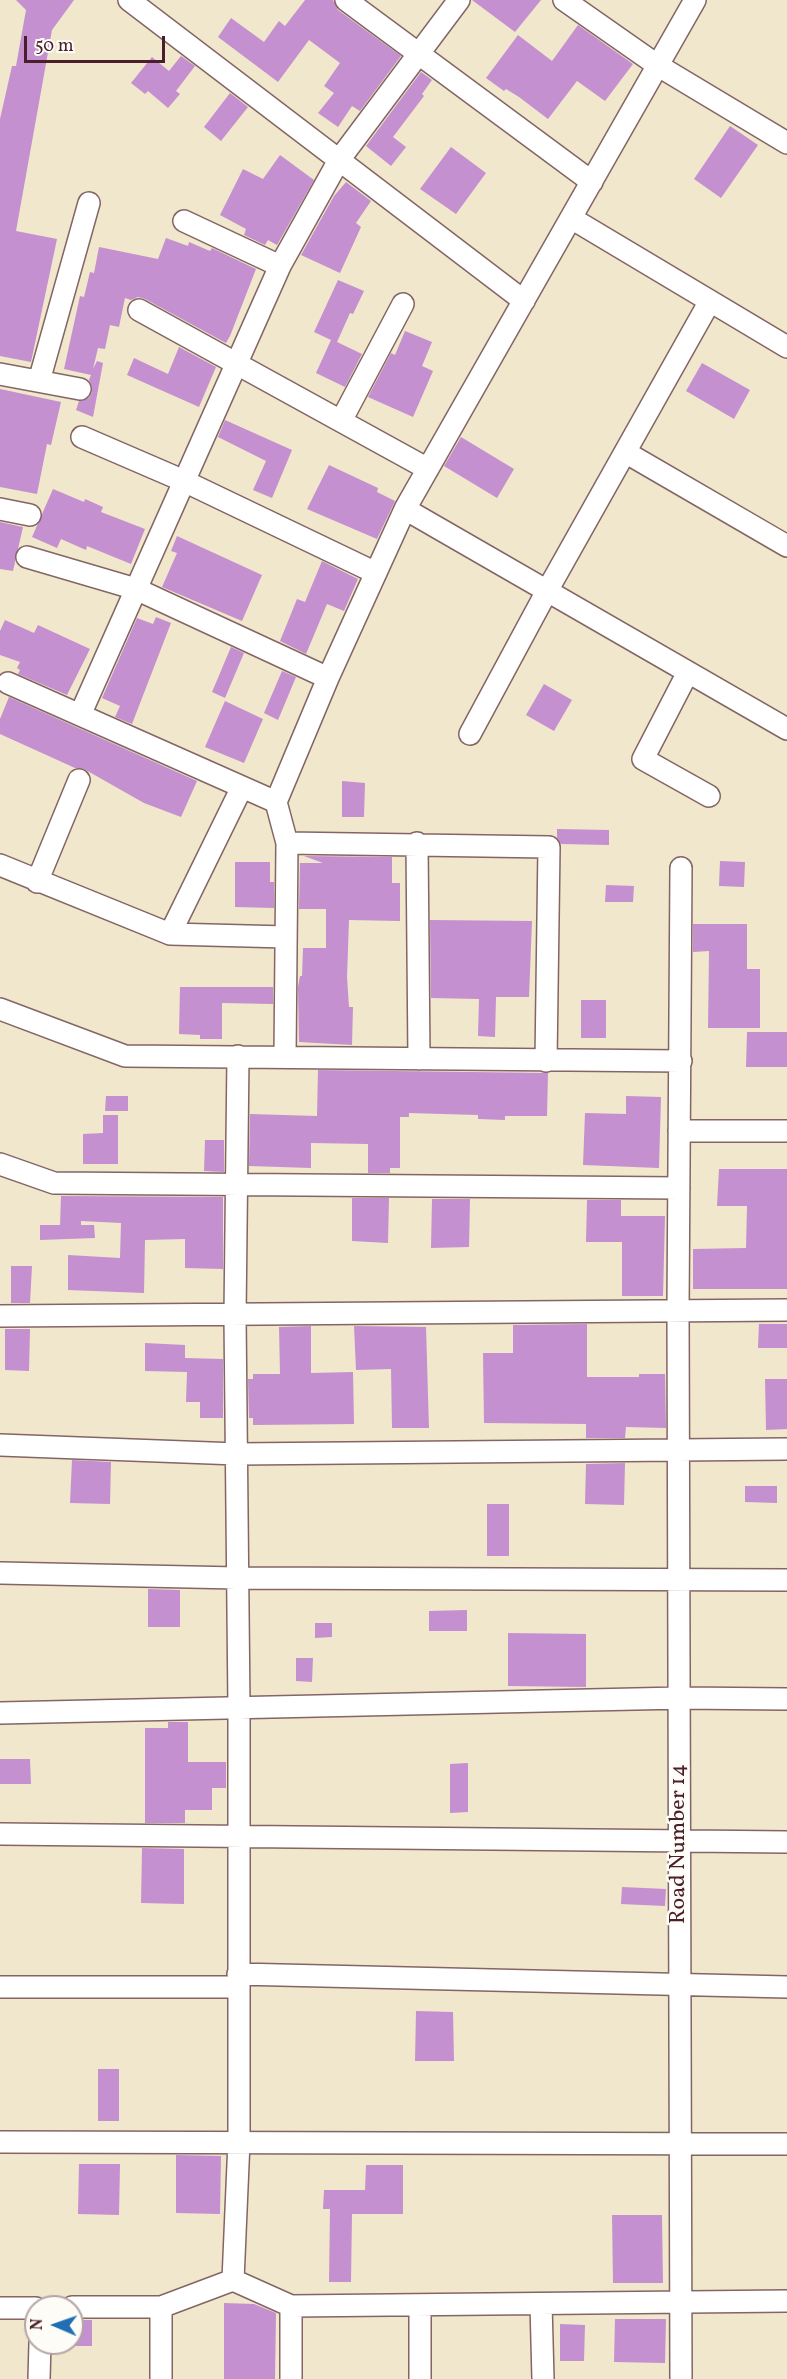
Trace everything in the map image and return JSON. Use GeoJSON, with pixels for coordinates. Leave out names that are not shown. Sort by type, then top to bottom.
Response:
{"type":"FeatureCollection","features":[{"type":"Feature","properties":{"kind":"street"},"geometry":{"type":"LineString","coordinates":[[129,0],[524,300]]}},
{"type":"Feature","properties":{"kind":"street"},"geometry":{"type":"LineString","coordinates":[[346,0],[592,182]]}},
{"type":"Feature","properties":{"kind":"street"},"geometry":{"type":"LineString","coordinates":[[80,715],[280,266],[339,160],[459,0]]}},
{"type":"Feature","properties":{"kind":"street"},"geometry":{"type":"LineString","coordinates":[[564,0],[657,66],[787,143]]}},
{"type":"Feature","properties":{"kind":"street"},"geometry":{"type":"LineString","coordinates":[[285,1056],[287,843],[276,802],[328,678],[405,509],[695,0]]}},
{"type":"Feature","properties":{"kind":"street"},"geometry":{"type":"LineString","coordinates":[[39,381],[89,203]]}},
{"type":"Feature","properties":{"kind":"street"},"geometry":{"type":"LineString","coordinates":[[571,218],[787,347]]}},
{"type":"Feature","properties":{"kind":"street"},"geometry":{"type":"LineString","coordinates":[[184,221],[280,266]]}},
{"type":"Feature","properties":{"kind":"street"},"geometry":{"type":"LineString","coordinates":[[470,734],[547,591],[710,301]]}},
{"type":"Feature","properties":{"kind":"street"},"geometry":{"type":"LineString","coordinates":[[341,421],[403,304]]}},
{"type":"Feature","properties":{"kind":"street"},"geometry":{"type":"LineString","coordinates":[[139,310],[238,362],[428,469]]}},
{"type":"Feature","properties":{"kind":"street"},"geometry":{"type":"LineString","coordinates":[[0,374],[80,389]]}},
{"type":"Feature","properties":{"kind":"street"},"geometry":{"type":"LineString","coordinates":[[82,437],[184,481],[376,573]]}},
{"type":"Feature","properties":{"kind":"street"},"geometry":{"type":"LineString","coordinates":[[625,452],[787,546]]}},
{"type":"Feature","properties":{"kind":"street"},"geometry":{"type":"LineString","coordinates":[[0,509],[30,514]]}},
{"type":"Feature","properties":{"kind":"street"},"geometry":{"type":"LineString","coordinates":[[405,509],[787,729]]}},
{"type":"Feature","properties":{"kind":"street"},"geometry":{"type":"LineString","coordinates":[[27,557],[136,589],[328,678]]}},
{"type":"Feature","properties":{"kind":"street"},"geometry":{"type":"LineString","coordinates":[[688,672],[643,759],[709,796]]}},
{"type":"Feature","properties":{"kind":"street"},"geometry":{"type":"LineString","coordinates":[[8,682],[276,802]]}},
{"type":"Feature","properties":{"kind":"street"},"geometry":{"type":"LineString","coordinates":[[37,882],[79,780]]}},
{"type":"Feature","properties":{"kind":"street"},"geometry":{"type":"LineString","coordinates":[[170,934],[242,788]]}},
{"type":"Feature","properties":{"kind":"street"},"geometry":{"type":"LineString","coordinates":[[287,843],[417,843],[549,847],[546,1061]]}},
{"type":"Feature","properties":{"kind":"street"},"geometry":{"type":"LineString","coordinates":[[417,843],[419,1059]]}},
{"type":"Feature","properties":{"kind":"street"},"geometry":{"type":"LineString","coordinates":[[0,865],[37,882],[170,934],[286,937]]}},
{"type":"Feature","properties":{"kind":"street","name":"Road Number 14"},"geometry":{"type":"LineString","coordinates":[[681,868],[678,1309],[681,2379]]}},
{"type":"Feature","properties":{"kind":"street"},"geometry":{"type":"LineString","coordinates":[[0,1009],[125,1056],[681,1061]]}},
{"type":"Feature","properties":{"kind":"street"},"geometry":{"type":"LineString","coordinates":[[233,2280],[239,2141],[239,1708],[235,1316],[238,1056]]}},
{"type":"Feature","properties":{"kind":"street"},"geometry":{"type":"LineString","coordinates":[[679,1131],[787,1131]]}},
{"type":"Feature","properties":{"kind":"street"},"geometry":{"type":"LineString","coordinates":[[0,1164],[54,1183],[679,1188]]}},
{"type":"Feature","properties":{"kind":"street"},"geometry":{"type":"LineString","coordinates":[[0,1316],[235,1316],[678,1309],[787,1310]]}},
{"type":"Feature","properties":{"kind":"street"},"geometry":{"type":"LineString","coordinates":[[0,1445],[237,1454],[787,1449]]}},
{"type":"Feature","properties":{"kind":"street"},"geometry":{"type":"LineString","coordinates":[[0,1573],[237,1578],[787,1580]]}},
{"type":"Feature","properties":{"kind":"street"},"geometry":{"type":"LineString","coordinates":[[0,1713],[680,1698],[787,1699]]}},
{"type":"Feature","properties":{"kind":"street"},"geometry":{"type":"LineString","coordinates":[[0,1834],[787,1842]]}},
{"type":"Feature","properties":{"kind":"street"},"geometry":{"type":"LineString","coordinates":[[0,1987],[238,1981],[787,1988]]}},
{"type":"Feature","properties":{"kind":"street"},"geometry":{"type":"LineString","coordinates":[[0,2142],[787,2144]]}},
{"type":"Feature","properties":{"kind":"street"},"geometry":{"type":"LineString","coordinates":[[84,2307],[161,2307],[233,2280],[291,2306],[787,2301]]}},
{"type":"Feature","properties":{"kind":"street"},"geometry":{"type":"LineString","coordinates":[[542,2304],[543,2379]]}},
{"type":"Feature","properties":{"kind":"street"},"geometry":{"type":"LineString","coordinates":[[420,2305],[420,2379]]}},
{"type":"Feature","properties":{"kind":"street"},"geometry":{"type":"LineString","coordinates":[[291,2306],[291,2379]]}},
{"type":"Feature","properties":{"kind":"street"},"geometry":{"type":"LineString","coordinates":[[161,2307],[161,2379]]}},
{"type":"Feature","properties":{"kind":"street"},"geometry":{"type":"LineString","coordinates":[[0,2308],[24,2308]]}},
{"type":"Feature","properties":{"kind":"street"},"geometry":{"type":"LineString","coordinates":[[39,2379],[40,2355]]}},
{"type":"Feature","properties":{"kind":"building"},"geometry":{"type":"Polygon","coordinates":[[[16,0],[74,0],[52,30],[16,231],[57,239],[31,362],[0,356],[0,119],[12,66],[16,66],[26,10],[16,0]]]}},
{"type":"Feature","properties":{"kind":"building"},"geometry":{"type":"Polygon","coordinates":[[[305,0],[333,0],[338,10],[401,56],[360,111],[352,106],[338,127],[318,113],[334,93],[324,86],[340,63],[309,40],[278,82],[218,37],[231,18],[264,42],[279,21],[285,26],[305,0]]]}},
{"type":"Feature","properties":{"kind":"building"},"geometry":{"type":"Polygon","coordinates":[[[472,0],[541,0],[515,32],[472,0]]]}},
{"type":"Feature","properties":{"kind":"building"},"geometry":{"type":"Polygon","coordinates":[[[578,25],[633,64],[605,101],[577,81],[548,119],[519,97],[506,89],[504,91],[486,78],[518,35],[552,61],[578,25]]]}},
{"type":"Feature","properties":{"kind":"building"},"geometry":{"type":"Polygon","coordinates":[[[181,56],[195,66],[176,91],[180,94],[168,108],[148,91],[145,94],[131,83],[152,57],[169,71],[181,56]]]}},
{"type":"Feature","properties":{"kind":"building"},"geometry":{"type":"Polygon","coordinates":[[[421,72],[432,80],[422,94],[424,96],[393,137],[406,147],[391,166],[366,146],[421,72]]]}},
{"type":"Feature","properties":{"kind":"building"},"geometry":{"type":"Polygon","coordinates":[[[230,93],[248,107],[221,141],[204,127],[230,93]]]}},
{"type":"Feature","properties":{"kind":"building"},"geometry":{"type":"Polygon","coordinates":[[[730,126],[758,145],[721,198],[694,179],[730,126]]]}},
{"type":"Feature","properties":{"kind":"building"},"geometry":{"type":"Polygon","coordinates":[[[451,147],[486,173],[456,214],[420,189],[451,147]]]}},
{"type":"Feature","properties":{"kind":"building"},"geometry":{"type":"Polygon","coordinates":[[[280,155],[314,180],[277,245],[268,240],[265,245],[244,235],[246,229],[220,215],[243,169],[263,179],[280,155]]]}},
{"type":"Feature","properties":{"kind":"building"},"geometry":{"type":"Polygon","coordinates":[[[346,182],[371,201],[356,223],[361,227],[340,273],[301,255],[334,196],[346,182]]]}},
{"type":"Feature","properties":{"kind":"building"},"geometry":{"type":"Polygon","coordinates":[[[166,238],[188,246],[189,242],[210,251],[212,248],[256,269],[230,336],[226,343],[145,299],[125,298],[119,327],[110,325],[105,349],[98,348],[93,369],[97,361],[103,363],[93,417],[76,410],[79,401],[89,398],[92,392],[89,380],[91,375],[64,369],[80,296],[84,297],[90,272],[94,273],[99,247],[158,259],[166,238]]]}},
{"type":"Feature","properties":{"kind":"building"},"geometry":{"type":"Polygon","coordinates":[[[338,280],[364,291],[353,314],[350,313],[337,342],[362,354],[345,387],[316,373],[331,340],[314,332],[338,280]]]}},
{"type":"Feature","properties":{"kind":"building"},"geometry":{"type":"Polygon","coordinates":[[[405,331],[432,342],[422,366],[433,371],[413,417],[368,397],[391,353],[395,355],[405,331]]]}},
{"type":"Feature","properties":{"kind":"building"},"geometry":{"type":"Polygon","coordinates":[[[179,347],[216,367],[199,407],[127,375],[134,358],[168,374],[179,347]]]}},
{"type":"Feature","properties":{"kind":"building"},"geometry":{"type":"Polygon","coordinates":[[[702,363],[750,390],[734,419],[686,391],[702,363]]]}},
{"type":"Feature","properties":{"kind":"building"},"geometry":{"type":"Polygon","coordinates":[[[0,389],[61,402],[51,445],[47,444],[37,494],[0,487],[0,389]]]}},
{"type":"Feature","properties":{"kind":"building"},"geometry":{"type":"Polygon","coordinates":[[[225,420],[292,450],[272,498],[253,490],[266,461],[218,437],[225,420]]]}},
{"type":"Feature","properties":{"kind":"building"},"geometry":{"type":"Polygon","coordinates":[[[461,437],[514,469],[497,498],[444,466],[461,437]]]}},
{"type":"Feature","properties":{"kind":"building"},"geometry":{"type":"Polygon","coordinates":[[[329,465],[378,488],[377,492],[395,501],[377,539],[307,509],[329,465]]]}},
{"type":"Feature","properties":{"kind":"building"},"geometry":{"type":"Polygon","coordinates":[[[53,489],[84,502],[85,499],[103,507],[101,512],[145,529],[131,564],[87,546],[86,550],[61,539],[57,548],[32,537],[53,489]]]}},
{"type":"Feature","properties":{"kind":"building"},"geometry":{"type":"Polygon","coordinates":[[[0,522],[23,527],[13,571],[0,569],[0,522]]]}},
{"type":"Feature","properties":{"kind":"building"},"geometry":{"type":"Polygon","coordinates":[[[177,536],[262,575],[242,621],[162,587],[177,553],[171,551],[177,536]]]}},
{"type":"Feature","properties":{"kind":"building"},"geometry":{"type":"Polygon","coordinates":[[[322,561],[358,579],[344,611],[327,604],[306,654],[280,641],[297,599],[305,602],[322,561]]]}},
{"type":"Feature","properties":{"kind":"building"},"geometry":{"type":"Polygon","coordinates":[[[156,617],[171,623],[132,724],[115,717],[120,706],[102,698],[137,618],[153,624],[156,617]]]}},
{"type":"Feature","properties":{"kind":"building"},"geometry":{"type":"Polygon","coordinates":[[[5,620],[34,633],[38,625],[90,649],[67,695],[18,674],[20,670],[17,668],[20,662],[0,655],[0,631],[5,620]]]}},
{"type":"Feature","properties":{"kind":"building"},"geometry":{"type":"Polygon","coordinates":[[[231,647],[244,653],[225,698],[212,692],[231,647]]]}},
{"type":"Feature","properties":{"kind":"building"},"geometry":{"type":"Polygon","coordinates":[[[282,671],[296,677],[278,720],[264,713],[282,671]]]}},
{"type":"Feature","properties":{"kind":"building"},"geometry":{"type":"Polygon","coordinates":[[[544,684],[572,700],[554,731],[526,715],[544,684]]]}},
{"type":"Feature","properties":{"kind":"building"},"geometry":{"type":"Polygon","coordinates":[[[9,697],[197,781],[181,817],[144,803],[84,769],[75,768],[0,734],[0,719],[9,697]]]}},
{"type":"Feature","properties":{"kind":"building"},"geometry":{"type":"Polygon","coordinates":[[[225,701],[263,719],[244,763],[205,747],[225,701]]]}},
{"type":"Feature","properties":{"kind":"building"},"geometry":{"type":"Polygon","coordinates":[[[342,781],[365,783],[364,817],[342,817],[342,781]]]}},
{"type":"Feature","properties":{"kind":"building"},"geometry":{"type":"Polygon","coordinates":[[[557,829],[609,830],[609,845],[561,844],[557,838],[557,829]]]}},
{"type":"Feature","properties":{"kind":"building"},"geometry":{"type":"Polygon","coordinates":[[[304,856],[392,857],[392,883],[400,883],[400,921],[349,920],[347,977],[349,1007],[353,1007],[352,1045],[299,1042],[298,987],[300,976],[302,976],[303,948],[326,948],[326,909],[299,909],[300,863],[323,863],[304,856]]]}},
{"type":"Feature","properties":{"kind":"building"},"geometry":{"type":"Polygon","coordinates":[[[720,861],[745,862],[744,887],[719,886],[720,861]]]}},
{"type":"Feature","properties":{"kind":"building"},"geometry":{"type":"Polygon","coordinates":[[[235,862],[270,862],[270,882],[274,882],[274,908],[235,907],[235,862]]]}},
{"type":"Feature","properties":{"kind":"building"},"geometry":{"type":"Polygon","coordinates":[[[606,885],[634,886],[633,902],[605,902],[606,885]]]}},
{"type":"Feature","properties":{"kind":"building"},"geometry":{"type":"Polygon","coordinates":[[[430,920],[532,921],[529,997],[496,997],[495,1037],[478,1036],[479,999],[431,998],[430,920]]]}},
{"type":"Feature","properties":{"kind":"building"},"geometry":{"type":"Polygon","coordinates":[[[693,924],[747,924],[747,969],[760,969],[760,1028],[708,1028],[709,951],[693,952],[693,924]]]}},
{"type":"Feature","properties":{"kind":"building"},"geometry":{"type":"Polygon","coordinates":[[[180,987],[273,987],[273,1004],[222,1003],[222,1039],[200,1039],[200,1035],[179,1034],[180,987]]]}},
{"type":"Feature","properties":{"kind":"building"},"geometry":{"type":"Polygon","coordinates":[[[581,1000],[606,1000],[606,1038],[581,1038],[581,1000]]]}},
{"type":"Feature","properties":{"kind":"building"},"geometry":{"type":"Polygon","coordinates":[[[747,1032],[787,1032],[787,1067],[746,1067],[747,1032]]]}},
{"type":"Feature","properties":{"kind":"building"},"geometry":{"type":"Polygon","coordinates":[[[318,1070],[548,1073],[547,1116],[505,1116],[505,1120],[478,1119],[478,1115],[409,1113],[409,1117],[400,1117],[400,1168],[390,1168],[390,1173],[368,1173],[368,1144],[311,1143],[311,1168],[249,1166],[250,1114],[317,1116],[318,1070]]]}},
{"type":"Feature","properties":{"kind":"building"},"geometry":{"type":"Polygon","coordinates":[[[106,1096],[128,1096],[128,1111],[105,1111],[106,1096]]]}},
{"type":"Feature","properties":{"kind":"building"},"geometry":{"type":"Polygon","coordinates":[[[626,1096],[661,1097],[659,1168],[583,1165],[585,1113],[626,1114],[626,1096]]]}},
{"type":"Feature","properties":{"kind":"building"},"geometry":{"type":"Polygon","coordinates":[[[103,1115],[118,1115],[118,1164],[83,1164],[83,1134],[103,1133],[103,1115]]]}},
{"type":"Feature","properties":{"kind":"building"},"geometry":{"type":"Polygon","coordinates":[[[205,1140],[224,1140],[224,1172],[204,1171],[205,1140]]]}},
{"type":"Feature","properties":{"kind":"building"},"geometry":{"type":"Polygon","coordinates":[[[719,1169],[787,1169],[787,1289],[693,1289],[693,1249],[746,1248],[747,1206],[717,1206],[719,1169]]]}},
{"type":"Feature","properties":{"kind":"building"},"geometry":{"type":"Polygon","coordinates":[[[61,1196],[223,1197],[223,1269],[185,1268],[185,1239],[145,1240],[144,1293],[68,1290],[68,1255],[120,1258],[121,1223],[81,1221],[81,1225],[94,1225],[95,1238],[40,1240],[40,1225],[60,1225],[61,1196]]]}},
{"type":"Feature","properties":{"kind":"building"},"geometry":{"type":"Polygon","coordinates":[[[352,1198],[389,1198],[388,1243],[352,1241],[352,1198]]]}},
{"type":"Feature","properties":{"kind":"building"},"geometry":{"type":"Polygon","coordinates":[[[432,1199],[470,1199],[469,1247],[431,1248],[432,1199]]]}},
{"type":"Feature","properties":{"kind":"building"},"geometry":{"type":"Polygon","coordinates":[[[587,1200],[621,1200],[621,1216],[665,1216],[663,1296],[622,1296],[622,1242],[586,1242],[587,1200]]]}},
{"type":"Feature","properties":{"kind":"building"},"geometry":{"type":"Polygon","coordinates":[[[11,1266],[32,1266],[30,1303],[11,1303],[11,1266]]]}},
{"type":"Feature","properties":{"kind":"building"},"geometry":{"type":"Polygon","coordinates":[[[587,1324],[587,1377],[639,1377],[639,1374],[665,1374],[666,1428],[626,1427],[625,1438],[586,1438],[586,1424],[484,1423],[483,1353],[513,1353],[513,1325],[587,1324]]]}},
{"type":"Feature","properties":{"kind":"building"},"geometry":{"type":"Polygon","coordinates":[[[759,1324],[787,1324],[787,1348],[758,1348],[759,1324]]]}},
{"type":"Feature","properties":{"kind":"building"},"geometry":{"type":"Polygon","coordinates":[[[311,1326],[311,1373],[353,1372],[354,1424],[253,1425],[253,1418],[249,1418],[248,1379],[253,1379],[253,1374],[280,1374],[279,1327],[311,1326]]]}},
{"type":"Feature","properties":{"kind":"building"},"geometry":{"type":"Polygon","coordinates":[[[354,1326],[426,1327],[429,1428],[392,1428],[391,1369],[356,1370],[354,1326]]]}},
{"type":"Feature","properties":{"kind":"building"},"geometry":{"type":"Polygon","coordinates":[[[5,1329],[30,1329],[29,1371],[5,1370],[5,1329]]]}},
{"type":"Feature","properties":{"kind":"building"},"geometry":{"type":"Polygon","coordinates":[[[145,1343],[185,1345],[185,1358],[223,1359],[223,1418],[200,1418],[200,1402],[186,1402],[187,1372],[145,1371],[145,1343]]]}},
{"type":"Feature","properties":{"kind":"building"},"geometry":{"type":"Polygon","coordinates":[[[765,1379],[787,1379],[787,1429],[766,1430],[765,1379]]]}},
{"type":"Feature","properties":{"kind":"building"},"geometry":{"type":"Polygon","coordinates":[[[72,1460],[111,1462],[110,1504],[70,1503],[72,1460]]]}},
{"type":"Feature","properties":{"kind":"building"},"geometry":{"type":"Polygon","coordinates":[[[625,1463],[624,1505],[585,1504],[586,1464],[625,1463]]]}},
{"type":"Feature","properties":{"kind":"building"},"geometry":{"type":"Polygon","coordinates":[[[745,1486],[777,1486],[777,1503],[745,1502],[745,1486]]]}},
{"type":"Feature","properties":{"kind":"building"},"geometry":{"type":"Polygon","coordinates":[[[487,1504],[509,1504],[509,1556],[487,1556],[487,1504]]]}},
{"type":"Feature","properties":{"kind":"building"},"geometry":{"type":"Polygon","coordinates":[[[148,1589],[180,1590],[180,1627],[148,1627],[148,1589]]]}},
{"type":"Feature","properties":{"kind":"building"},"geometry":{"type":"Polygon","coordinates":[[[467,1610],[467,1631],[429,1631],[429,1611],[467,1610]]]}},
{"type":"Feature","properties":{"kind":"building"},"geometry":{"type":"Polygon","coordinates":[[[315,1623],[332,1623],[332,1637],[315,1638],[315,1623]]]}},
{"type":"Feature","properties":{"kind":"building"},"geometry":{"type":"Polygon","coordinates":[[[508,1633],[586,1634],[586,1687],[508,1686],[508,1633]]]}},
{"type":"Feature","properties":{"kind":"building"},"geometry":{"type":"Polygon","coordinates":[[[296,1658],[313,1658],[312,1682],[296,1681],[296,1658]]]}},
{"type":"Feature","properties":{"kind":"building"},"geometry":{"type":"Polygon","coordinates":[[[168,1722],[188,1722],[188,1762],[226,1762],[226,1788],[212,1788],[212,1810],[185,1810],[185,1823],[145,1823],[145,1728],[168,1728],[168,1722]]]}},
{"type":"Feature","properties":{"kind":"building"},"geometry":{"type":"Polygon","coordinates":[[[0,1759],[30,1759],[31,1784],[0,1784],[0,1759]]]}},
{"type":"Feature","properties":{"kind":"building"},"geometry":{"type":"Polygon","coordinates":[[[468,1763],[468,1812],[450,1813],[450,1764],[468,1763]]]}},
{"type":"Feature","properties":{"kind":"building"},"geometry":{"type":"Polygon","coordinates":[[[142,1848],[184,1849],[184,1904],[141,1903],[142,1848]]]}},
{"type":"Feature","properties":{"kind":"building"},"geometry":{"type":"Polygon","coordinates":[[[622,1887],[666,1889],[665,1906],[621,1904],[622,1887]]]}},
{"type":"Feature","properties":{"kind":"building"},"geometry":{"type":"Polygon","coordinates":[[[416,2011],[453,2012],[454,2061],[415,2061],[416,2011]]]}},
{"type":"Feature","properties":{"kind":"building"},"geometry":{"type":"Polygon","coordinates":[[[98,2069],[119,2069],[119,2121],[98,2121],[98,2069]]]}},
{"type":"Feature","properties":{"kind":"building"},"geometry":{"type":"Polygon","coordinates":[[[176,2155],[221,2156],[220,2214],[176,2213],[176,2155]]]}},
{"type":"Feature","properties":{"kind":"building"},"geometry":{"type":"Polygon","coordinates":[[[79,2164],[120,2164],[119,2215],[78,2214],[79,2164]]]}},
{"type":"Feature","properties":{"kind":"building"},"geometry":{"type":"Polygon","coordinates":[[[366,2165],[403,2165],[403,2214],[352,2214],[351,2282],[329,2282],[330,2209],[323,2209],[324,2190],[365,2190],[366,2165]]]}},
{"type":"Feature","properties":{"kind":"building"},"geometry":{"type":"Polygon","coordinates":[[[612,2215],[662,2215],[663,2283],[613,2283],[612,2215]]]}},
{"type":"Feature","properties":{"kind":"building"},"geometry":{"type":"Polygon","coordinates":[[[224,2303],[254,2304],[276,2313],[275,2379],[224,2379],[224,2303]]]}},
{"type":"Feature","properties":{"kind":"building"},"geometry":{"type":"Polygon","coordinates":[[[615,2319],[666,2319],[665,2363],[614,2362],[615,2319]]]}},
{"type":"Feature","properties":{"kind":"building"},"geometry":{"type":"Polygon","coordinates":[[[84,2320],[92,2320],[92,2346],[84,2346],[84,2320]]]}},
{"type":"Feature","properties":{"kind":"building"},"geometry":{"type":"Polygon","coordinates":[[[560,2324],[585,2325],[584,2361],[560,2361],[560,2324]]]}}]}
